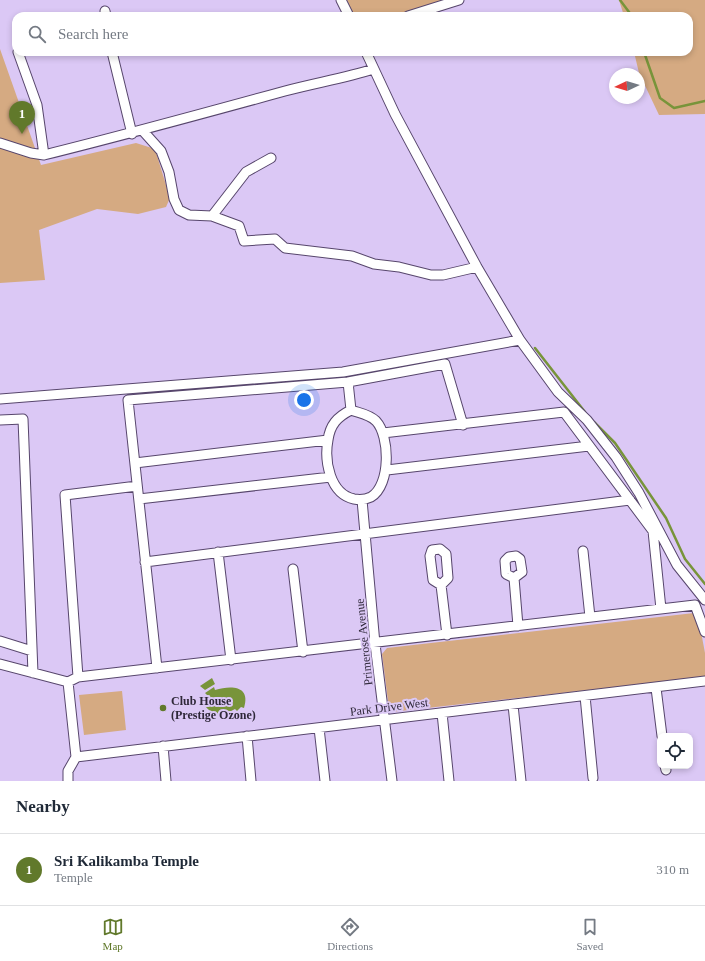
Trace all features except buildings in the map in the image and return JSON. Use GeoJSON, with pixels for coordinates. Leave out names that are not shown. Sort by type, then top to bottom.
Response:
{"type":"FeatureCollection","features":[{"type":"Feature","properties":{"kind":"street"},"geometry":{"type":"LineString","coordinates":[[341,0],[347,12]]}},
{"type":"Feature","properties":{"kind":"street"},"geometry":{"type":"LineString","coordinates":[[420,12],[458,0]]}},
{"type":"Feature","properties":{"kind":"street"},"geometry":{"type":"LineString","coordinates":[[19,56],[37,105],[44,155]]}},
{"type":"Feature","properties":{"kind":"street"},"geometry":{"type":"LineString","coordinates":[[113,56],[132,134]]}},
{"type":"Feature","properties":{"kind":"street"},"geometry":{"type":"LineString","coordinates":[[368,56],[395,114],[477,267],[520,340],[558,392],[587,420],[616,457],[639,493],[678,565],[705,600]]}},
{"type":"Feature","properties":{"kind":"street"},"geometry":{"type":"LineString","coordinates":[[0,143],[31,153],[44,155],[132,134],[374,69]]}},
{"type":"Feature","properties":{"kind":"street"},"geometry":{"type":"LineString","coordinates":[[143,131],[161,151],[169,172],[174,199],[179,210],[189,215],[212,216],[239,226],[244,241],[275,239],[285,248],[352,256],[374,264],[399,267],[431,275],[442,275],[477,267]]}},
{"type":"Feature","properties":{"kind":"street"},"geometry":{"type":"LineString","coordinates":[[212,216],[246,172],[271,158]]}},
{"type":"Feature","properties":{"kind":"street"},"geometry":{"type":"LineString","coordinates":[[0,398],[343,372],[520,340]]}},
{"type":"Feature","properties":{"kind":"street"},"geometry":{"type":"LineString","coordinates":[[157,668],[128,400],[348,382],[445,364],[464,425]]}},
{"type":"Feature","properties":{"kind":"street"},"geometry":{"type":"LineString","coordinates":[[348,382],[351,410]]}},
{"type":"Feature","properties":{"kind":"street"},"geometry":{"type":"LineString","coordinates":[[351,410],[367,415],[376,421],[383,433],[387,470],[380,487],[372,497],[362,500],[347,497],[337,488],[331,477],[328,466],[328,440],[332,428],[340,416],[351,410]]}},
{"type":"Feature","properties":{"kind":"street"},"geometry":{"type":"LineString","coordinates":[[383,433],[464,425],[564,412],[653,531],[661,609]]}},
{"type":"Feature","properties":{"kind":"street"},"geometry":{"type":"LineString","coordinates":[[0,420],[23,419],[33,672]]}},
{"type":"Feature","properties":{"kind":"street"},"geometry":{"type":"LineString","coordinates":[[135,463],[328,440]]}},
{"type":"Feature","properties":{"kind":"street"},"geometry":{"type":"LineString","coordinates":[[387,470],[589,446]]}},
{"type":"Feature","properties":{"kind":"street"},"geometry":{"type":"LineString","coordinates":[[139,498],[331,477]]}},
{"type":"Feature","properties":{"kind":"street"},"geometry":{"type":"LineString","coordinates":[[78,677],[64,495],[138,486]]}},
{"type":"Feature","properties":{"kind":"street","name":"Primerose Avenue"},"geometry":{"type":"LineString","coordinates":[[362,500],[375,644],[392,781]]}},
{"type":"Feature","properties":{"kind":"street"},"geometry":{"type":"LineString","coordinates":[[145,562],[630,500]]}},
{"type":"Feature","properties":{"kind":"street"},"geometry":{"type":"LineString","coordinates":[[583,551],[590,617]]}},
{"type":"Feature","properties":{"kind":"street"},"geometry":{"type":"LineString","coordinates":[[218,552],[231,660]]}},
{"type":"Feature","properties":{"kind":"street"},"geometry":{"type":"LineString","coordinates":[[293,568],[303,652]]}},
{"type":"Feature","properties":{"kind":"street"},"geometry":{"type":"LineString","coordinates":[[514,578],[518,626]]}},
{"type":"Feature","properties":{"kind":"street"},"geometry":{"type":"LineString","coordinates":[[441,585],[447,635]]}},
{"type":"Feature","properties":{"kind":"street"},"geometry":{"type":"LineString","coordinates":[[0,664],[68,682],[78,677],[375,644],[695,605],[705,632]]}},
{"type":"Feature","properties":{"kind":"street"},"geometry":{"type":"LineString","coordinates":[[0,641],[32,651]]}},
{"type":"Feature","properties":{"kind":"street","name":"Park Drive West"},"geometry":{"type":"LineString","coordinates":[[76,757],[705,681]]}},
{"type":"Feature","properties":{"kind":"street"},"geometry":{"type":"LineString","coordinates":[[68,682],[76,757],[68,771],[68,781]]}},
{"type":"Feature","properties":{"kind":"street"},"geometry":{"type":"LineString","coordinates":[[656,688],[662,733]]}},
{"type":"Feature","properties":{"kind":"street"},"geometry":{"type":"LineString","coordinates":[[585,696],[593,778]]}},
{"type":"Feature","properties":{"kind":"street"},"geometry":{"type":"LineString","coordinates":[[513,705],[522,781]]}},
{"type":"Feature","properties":{"kind":"street"},"geometry":{"type":"LineString","coordinates":[[442,713],[448,781]]}},
{"type":"Feature","properties":{"kind":"street"},"geometry":{"type":"LineString","coordinates":[[319,728],[325,781]]}},
{"type":"Feature","properties":{"kind":"street"},"geometry":{"type":"LineString","coordinates":[[247,736],[252,781]]}},
{"type":"Feature","properties":{"kind":"street"},"geometry":{"type":"LineString","coordinates":[[163,746],[166,781]]}},
{"type":"Feature","properties":{"kind":"shaded area"},"geometry":{"type":"Polygon","coordinates":[[[347,0],[444,0],[405,12],[352,12],[347,0]]]}},
{"type":"Feature","properties":{"kind":"shaded area"},"geometry":{"type":"Polygon","coordinates":[[[619,0],[705,0],[705,114],[659,115],[645,86],[645,68],[638,68],[635,56],[693,56],[693,12],[623,12],[619,0]]]}},
{"type":"Feature","properties":{"kind":"shaded area"},"geometry":{"type":"Polygon","coordinates":[[[0,49],[41,165],[136,143],[155,149],[170,198],[166,207],[138,214],[97,209],[39,230],[45,280],[0,283],[0,49]]]}},
{"type":"Feature","properties":{"kind":"shaded area"},"geometry":{"type":"Polygon","coordinates":[[[694,613],[698,616],[705,653],[705,677],[391,712],[389,709],[382,654],[387,648],[694,613]]]}},
{"type":"Feature","properties":{"kind":"shaded area"},"geometry":{"type":"Polygon","coordinates":[[[212,678],[215,684],[205,690],[200,686],[212,678]]]}},
{"type":"Feature","properties":{"kind":"shaded area"},"geometry":{"type":"Polygon","coordinates":[[[214,687],[215,690],[221,688],[233,688],[242,691],[245,695],[244,708],[241,707],[237,711],[235,709],[219,714],[212,712],[205,706],[204,698],[207,695],[205,693],[214,687]]]}},
{"type":"Feature","properties":{"kind":"shaded area"},"geometry":{"type":"Polygon","coordinates":[[[122,691],[126,730],[84,735],[79,695],[122,691]]]}},
{"type":"Feature","properties":{"kind":"waterway"},"geometry":{"type":"LineString","coordinates":[[620,0],[629,12]]}},
{"type":"Feature","properties":{"kind":"waterway"},"geometry":{"type":"LineString","coordinates":[[645,56],[660,98],[674,108],[705,101]]}},
{"type":"Feature","properties":{"kind":"waterway"},"geometry":{"type":"LineString","coordinates":[[535,348],[585,412]]}},
{"type":"Feature","properties":{"kind":"waterway"},"geometry":{"type":"LineString","coordinates":[[594,422],[615,443],[666,518],[685,559],[705,584]]}},
{"type":"Feature","properties":{"kind":"place","name":"Sri Kalikamba Temple"},"geometry":{"type":"Point","coordinates":[22,134]}},
{"type":"Feature","properties":{"kind":"place","name":"Club House (Prestige Ozone)"},"geometry":{"type":"Point","coordinates":[163,708]}}]}
